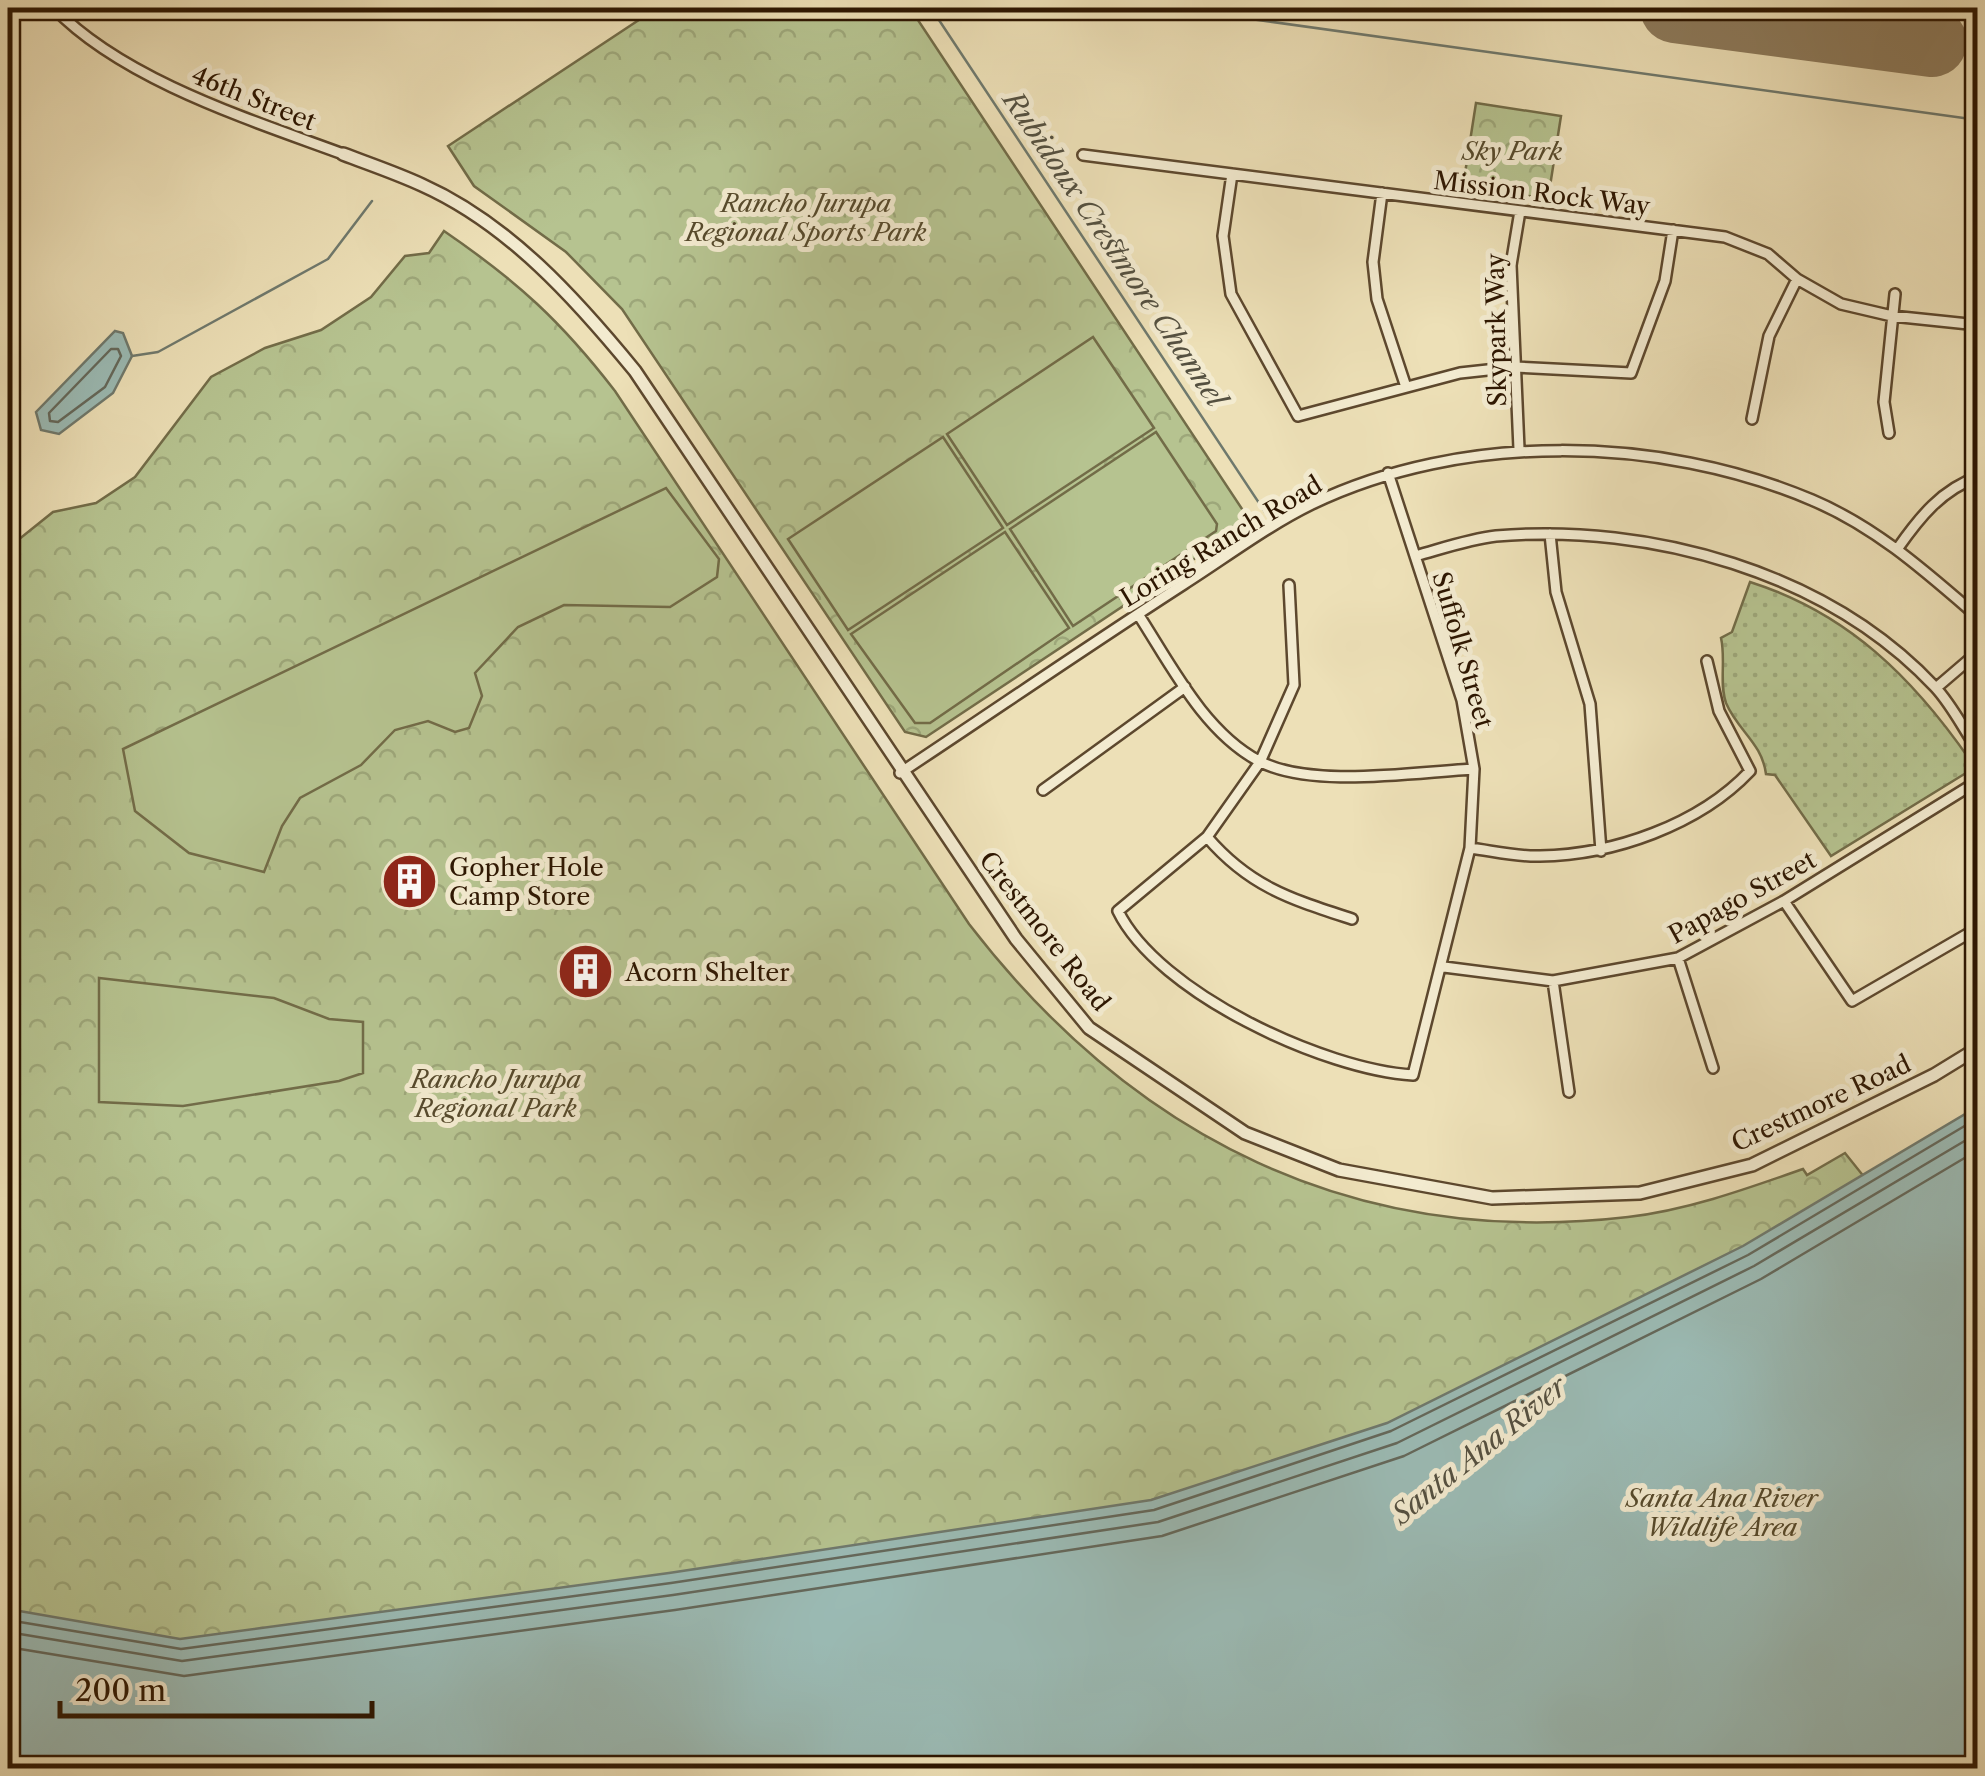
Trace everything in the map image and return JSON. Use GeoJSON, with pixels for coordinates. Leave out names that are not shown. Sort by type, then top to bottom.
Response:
{"type":"FeatureCollection","features":[{"type":"Feature","properties":{"kind":"street","name":"46th Street"},"geometry":{"type":"LineString","coordinates":[[54,8],[74,28],[193,98],[343,154]]}},
{"type":"Feature","properties":{"kind":"street","name":"Crestmore Road"},"geometry":{"type":"LineString","coordinates":[[343,154],[424,186],[478,218],[583,308],[634,371],[900,773],[1016,939],[1089,1028],[1245,1132],[1340,1170],[1492,1198],[1640,1193],[1752,1165],[1934,1075],[1978,1048]]}},
{"type":"Feature","properties":{"kind":"street","name":"Mission Rock Way"},"geometry":{"type":"LineString","coordinates":[[1083,154],[1726,237],[1768,254],[1798,280],[1841,304],[1892,316],[1978,325]]}},
{"type":"Feature","properties":{"kind":"street"},"geometry":{"type":"LineString","coordinates":[[1232,174],[1223,236],[1231,294],[1298,416],[1405,384],[1515,367],[1631,373],[1665,281],[1673,230]]}},
{"type":"Feature","properties":{"kind":"street"},"geometry":{"type":"LineString","coordinates":[[1382,193],[1373,262],[1376,299],[1405,384]]}},
{"type":"Feature","properties":{"kind":"street","name":"Skypark Way"},"geometry":{"type":"LineString","coordinates":[[1518,450],[1511,266],[1520,211]]}},
{"type":"Feature","properties":{"kind":"street"},"geometry":{"type":"LineString","coordinates":[[1752,419],[1769,336],[1798,280]]}},
{"type":"Feature","properties":{"kind":"street"},"geometry":{"type":"LineString","coordinates":[[1889,433],[1884,402],[1895,294]]}},
{"type":"Feature","properties":{"kind":"street","name":"Loring Ranch Road"},"geometry":{"type":"LineString","coordinates":[[900,773],[1310,505],[1388,473],[1454,458],[1518,450],[1622,454],[1717,470],[1812,500],[1898,548],[1978,617]]}},
{"type":"Feature","properties":{"kind":"street","name":"Suffolk Street"},"geometry":{"type":"LineString","coordinates":[[1206,837],[1118,910],[1150,953],[1227,1012],[1308,1050],[1414,1074],[1444,967],[1470,848],[1474,769],[1462,700],[1388,473]]}},
{"type":"Feature","properties":{"kind":"street"},"geometry":{"type":"LineString","coordinates":[[1898,548],[1933,504],[1958,484],[1978,477]]}},
{"type":"Feature","properties":{"kind":"street"},"geometry":{"type":"LineString","coordinates":[[1415,556],[1492,536],[1550,534],[1650,544],[1771,575],[1859,622],[1936,688],[1978,750]]}},
{"type":"Feature","properties":{"kind":"street"},"geometry":{"type":"LineString","coordinates":[[1550,534],[1556,592],[1590,704],[1602,851]]}},
{"type":"Feature","properties":{"kind":"street"},"geometry":{"type":"LineString","coordinates":[[1289,585],[1294,685],[1260,762],[1206,837],[1232,866],[1273,892],[1352,920]]}},
{"type":"Feature","properties":{"kind":"street"},"geometry":{"type":"LineString","coordinates":[[1138,614],[1218,730],[1260,762],[1329,776],[1474,769]]}},
{"type":"Feature","properties":{"kind":"street"},"geometry":{"type":"LineString","coordinates":[[1936,688],[1978,652]]}},
{"type":"Feature","properties":{"kind":"street"},"geometry":{"type":"LineString","coordinates":[[1470,848],[1537,856],[1602,851],[1697,811],[1750,770],[1720,711],[1707,660]]}},
{"type":"Feature","properties":{"kind":"street"},"geometry":{"type":"LineString","coordinates":[[1043,790],[1185,686]]}},
{"type":"Feature","properties":{"kind":"street","name":"Papago Street"},"geometry":{"type":"LineString","coordinates":[[1444,967],[1553,981],[1678,958],[1784,901],[1978,781]]}},
{"type":"Feature","properties":{"kind":"street"},"geometry":{"type":"LineString","coordinates":[[1784,901],[1852,1000],[1978,928]]}},
{"type":"Feature","properties":{"kind":"street"},"geometry":{"type":"LineString","coordinates":[[1678,958],[1713,1068]]}},
{"type":"Feature","properties":{"kind":"street"},"geometry":{"type":"LineString","coordinates":[[1553,981],[1569,1092]]}},
{"type":"Feature","properties":{"kind":"green space","name":"Rancho Jurupa Regional Sports Park"},"geometry":{"type":"Polygon","coordinates":[[[657,8],[910,8],[1248,518],[1216,539],[1218,543],[926,737],[905,732],[622,309],[566,252],[474,186],[448,146],[657,8]]]}},
{"type":"Feature","properties":{"kind":"green space","name":"Sky Park"},"geometry":{"type":"Polygon","coordinates":[[[1476,103],[1561,116],[1548,199],[1463,186],[1476,103]]]}},
{"type":"Feature","properties":{"kind":"green space","name":"Rancho Jurupa Regional Park"},"geometry":{"type":"Polygon","coordinates":[[[444,231],[537,304],[615,391],[969,924],[1033,999],[1103,1064],[1177,1119],[1257,1162],[1342,1195],[1432,1215],[1528,1222],[1628,1217],[1673,1209],[1803,1169],[1807,1175],[1845,1153],[1977,1318],[1978,1760],[8,1768],[8,548],[53,512],[96,503],[135,477],[211,377],[265,348],[321,330],[371,297],[405,256],[429,253],[444,231]]]}},
{"type":"Feature","properties":{"kind":"green space"},"geometry":{"type":"Polygon","coordinates":[[[1093,337],[1154,428],[1007,525],[947,434],[1093,337]]]}},
{"type":"Feature","properties":{"kind":"green space"},"geometry":{"type":"Polygon","coordinates":[[[1156,432],[1217,524],[1216,531],[1073,626],[1010,529],[1156,432]]]}},
{"type":"Feature","properties":{"kind":"green space"},"geometry":{"type":"Polygon","coordinates":[[[943,437],[1003,528],[848,630],[788,539],[943,437]]]}},
{"type":"Feature","properties":{"kind":"green space"},"geometry":{"type":"Polygon","coordinates":[[[666,488],[719,559],[717,577],[670,607],[564,605],[518,627],[475,673],[482,696],[469,728],[455,732],[428,721],[395,730],[361,765],[300,798],[282,826],[264,872],[189,853],[135,811],[123,749],[666,488]]]}},
{"type":"Feature","properties":{"kind":"green space"},"geometry":{"type":"Polygon","coordinates":[[[1005,532],[1069,628],[930,723],[915,723],[851,634],[1005,532]]]}},
{"type":"Feature","properties":{"kind":"green space"},"geometry":{"type":"Polygon","coordinates":[[[1750,582],[1818,611],[1875,652],[1948,730],[1970,760],[1966,773],[1831,856],[1775,775],[1766,774],[1755,745],[1726,703],[1721,638],[1732,632],[1750,582]]]}},
{"type":"Feature","properties":{"kind":"green space"},"geometry":{"type":"Polygon","coordinates":[[[99,978],[274,998],[329,1019],[363,1022],[363,1073],[339,1081],[183,1106],[99,1102],[99,978]]]}},
{"type":"Feature","properties":{"kind":"water"},"geometry":{"type":"Polygon","coordinates":[[[115,331],[123,333],[132,356],[113,393],[59,434],[41,430],[36,412],[115,331]]]}},
{"type":"Feature","properties":{"kind":"water","name":"Santa Ana River"},"geometry":{"type":"Polygon","coordinates":[[[1977,1107],[1977,1768],[8,1768],[8,1609],[180,1639],[669,1573],[1151,1500],[1387,1423],[1743,1246],[1977,1107]]]}},
{"type":"Feature","properties":{"kind":"waterway","name":"Rubidoux Crestmore Channel"},"geometry":{"type":"LineString","coordinates":[[931,8],[1265,512]]}},
{"type":"Feature","properties":{"kind":"waterway","name":"Rubidoux Crestmore Channel"},"geometry":{"type":"LineString","coordinates":[[1172,8],[1978,120]]}},
{"type":"Feature","properties":{"kind":"waterway","name":"Rubidoux Crestmore Channel"},"geometry":{"type":"LineString","coordinates":[[132,356],[158,352],[328,259],[372,201]]}},
{"type":"Feature","properties":{"kind":"taxiway"},"geometry":{"type":"LineString","coordinates":[[1803,25],[1811,8]]}},
{"type":"Feature","properties":{"kind":"runway"},"geometry":{"type":"LineString","coordinates":[[1675,8],[1932,42]]}},
{"type":"Feature","properties":{"kind":"place","name":"Gopher Hole Camp Store"},"geometry":{"type":"Point","coordinates":[410,881]}},
{"type":"Feature","properties":{"kind":"place","name":"Acorn Shelter"},"geometry":{"type":"Point","coordinates":[586,972]}},
{"type":"Feature","properties":{"kind":"park label","name":"Santa Ana River Wildlife Area"},"geometry":{"type":"Point","coordinates":[1722,1512]}}]}
